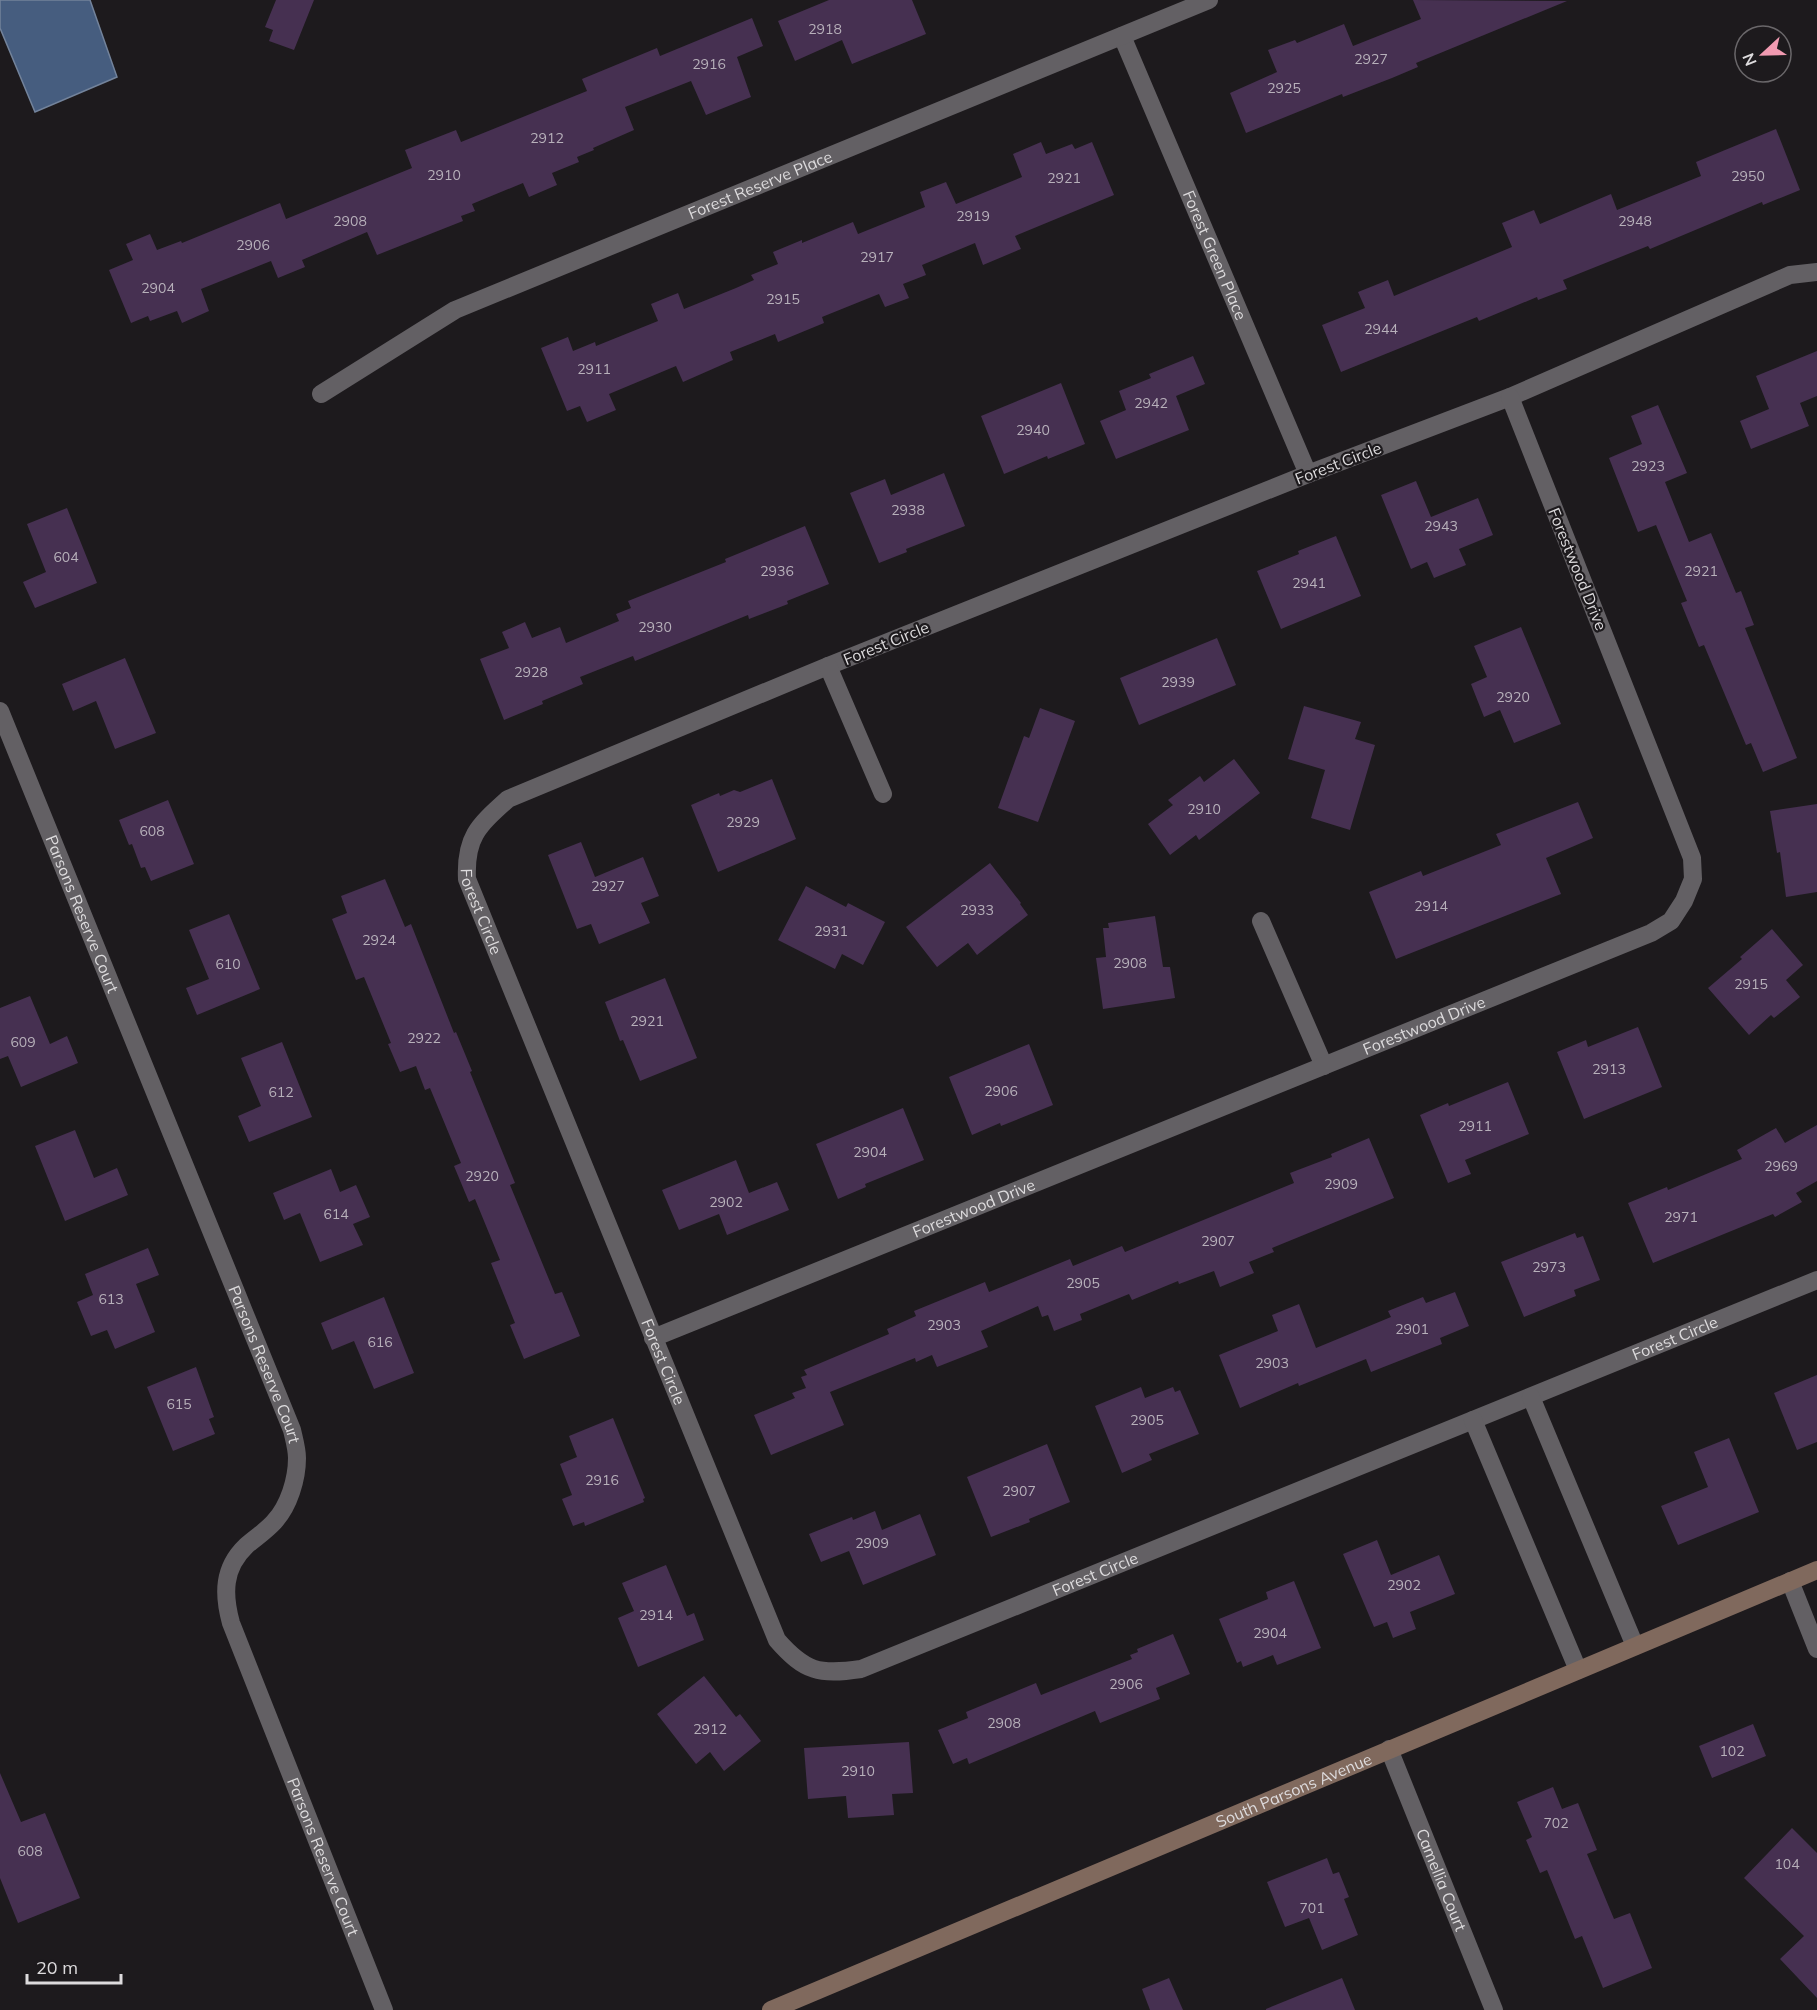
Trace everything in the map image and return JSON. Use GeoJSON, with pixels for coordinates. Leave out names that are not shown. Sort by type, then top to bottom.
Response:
{"type":"FeatureCollection","features":[{"type":"Feature","properties":{"kind":"main road","name":"South Parsons Avenue"},"geometry":{"type":"LineString","coordinates":[[771,2010],[1817,1570]]}},
{"type":"Feature","properties":{"kind":"street","name":"Forest Reserve Place"},"geometry":{"type":"LineString","coordinates":[[321,394],[455,310],[1209,0]]}},
{"type":"Feature","properties":{"kind":"street","name":"Forest Green Place"},"geometry":{"type":"LineString","coordinates":[[1122,36],[1308,474]]}},
{"type":"Feature","properties":{"kind":"street","name":"Forest Circle"},"geometry":{"type":"LineString","coordinates":[[1817,272],[1790,275],[1510,397],[1308,474],[828,666],[508,799],[487,818],[473,836],[466,857],[467,879],[777,1640],[795,1660],[815,1670],[837,1672],[861,1669],[1817,1280]]}},
{"type":"Feature","properties":{"kind":"street","name":"Forestwood Drive"},"geometry":{"type":"LineString","coordinates":[[653,1338],[1651,933],[1671,921],[1684,901],[1693,879],[1692,858],[1510,397]]}},
{"type":"Feature","properties":{"kind":"street"},"geometry":{"type":"LineString","coordinates":[[828,666],[883,794]]}},
{"type":"Feature","properties":{"kind":"street","name":"Parsons Reserve Court"},"geometry":{"type":"LineString","coordinates":[[0,711],[292,1430],[297,1456],[295,1480],[286,1504],[274,1521],[244,1548],[231,1564],[225,1603],[384,2010]]}},
{"type":"Feature","properties":{"kind":"street"},"geometry":{"type":"LineString","coordinates":[[1261,921],[1324,1066]]}},
{"type":"Feature","properties":{"kind":"street"},"geometry":{"type":"LineString","coordinates":[[1531,1397],[1635,1646]]}},
{"type":"Feature","properties":{"kind":"street"},"geometry":{"type":"LineString","coordinates":[[1473,1420],[1578,1670]]}},
{"type":"Feature","properties":{"kind":"street"},"geometry":{"type":"LineString","coordinates":[[1790,1581],[1817,1649]]}},
{"type":"Feature","properties":{"kind":"street","name":"Camellia Court"},"geometry":{"type":"LineString","coordinates":[[1389,1749],[1494,2010]]}},
{"type":"Feature","properties":{"kind":"water"},"geometry":{"type":"Polygon","coordinates":[[[0,0],[90,0],[117,77],[35,112],[0,28],[0,0]]]}},
{"type":"Feature","properties":{"kind":"building"},"geometry":{"type":"Polygon","coordinates":[[[276,0],[314,0],[294,50],[269,41],[273,30],[265,27],[276,0]]]}},
{"type":"Feature","properties":{"kind":"building"},"geometry":{"type":"Polygon","coordinates":[[[829,0],[912,0],[926,34],[852,64],[842,40],[795,61],[778,21],[829,0]]]}},
{"type":"Feature","properties":{"kind":"building"},"geometry":{"type":"Polygon","coordinates":[[[1413,0],[1567,1],[1416,63],[1418,67],[1392,78],[1343,97],[1342,94],[1246,133],[1230,93],[1277,72],[1268,50],[1295,40],[1297,43],[1344,24],[1353,46],[1421,19],[1413,0]]]}},
{"type":"Feature","properties":{"kind":"building"},"geometry":{"type":"Polygon","coordinates":[[[752,18],[763,46],[737,57],[751,97],[706,115],[691,81],[625,107],[634,130],[593,148],[594,150],[577,157],[579,162],[552,173],[557,185],[529,197],[523,183],[472,204],[475,211],[461,216],[463,221],[377,255],[367,232],[302,260],[305,267],[278,278],[271,261],[201,289],[209,311],[182,323],[177,311],[150,321],[148,316],[131,323],[109,270],[133,260],[126,244],[150,234],[157,250],[181,241],[182,243],[280,203],[286,219],[412,168],[405,150],[456,130],[461,142],[587,91],[582,79],[657,48],[660,56],[752,18]]]}},
{"type":"Feature","properties":{"kind":"building"},"geometry":{"type":"Polygon","coordinates":[[[1776,129],[1800,190],[1763,205],[1762,202],[1650,249],[1648,246],[1563,280],[1567,289],[1538,300],[1537,297],[1479,321],[1477,317],[1341,372],[1322,325],[1365,308],[1358,292],[1388,280],[1394,296],[1512,247],[1502,223],[1534,210],[1540,224],[1611,194],[1617,210],[1701,176],[1696,162],[1776,129]]]}},
{"type":"Feature","properties":{"kind":"building"},"geometry":{"type":"Polygon","coordinates":[[[1041,142],[1046,154],[1072,144],[1075,149],[1092,142],[1114,195],[1015,236],[1021,249],[983,265],[975,243],[922,265],[926,275],[903,284],[909,298],[885,307],[879,294],[822,317],[824,323],[778,342],[775,334],[730,352],[733,360],[683,382],[676,366],[609,394],[616,410],[587,422],[580,406],[567,411],[541,348],[568,337],[573,351],[595,342],[596,346],[658,321],[651,304],[678,293],[684,309],[736,288],[754,280],[751,275],[778,264],[773,252],[853,222],[858,234],[925,207],[920,192],[946,182],[956,204],[1022,177],[1013,154],[1041,142]]]}},
{"type":"Feature","properties":{"kind":"building"},"geometry":{"type":"Polygon","coordinates":[[[1817,351],[1817,396],[1800,403],[1809,426],[1751,449],[1740,421],[1769,409],[1756,376],[1817,351]]]}},
{"type":"Feature","properties":{"kind":"building"},"geometry":{"type":"Polygon","coordinates":[[[1193,356],[1205,384],[1176,396],[1189,430],[1116,459],[1100,421],[1126,410],[1119,391],[1151,378],[1149,374],[1193,356]]]}},
{"type":"Feature","properties":{"kind":"building"},"geometry":{"type":"Polygon","coordinates":[[[1061,383],[1085,444],[1048,459],[1047,456],[1004,474],[981,416],[1061,383]]]}},
{"type":"Feature","properties":{"kind":"building"},"geometry":{"type":"Polygon","coordinates":[[[1658,405],[1687,473],[1665,482],[1689,542],[1711,533],[1736,593],[1741,591],[1754,625],[1745,628],[1797,758],[1763,772],[1751,743],[1746,745],[1704,645],[1699,647],[1681,603],[1687,601],[1656,525],[1638,532],[1609,458],[1642,444],[1631,416],[1658,405]]]}},
{"type":"Feature","properties":{"kind":"building"},"geometry":{"type":"Polygon","coordinates":[[[944,473],[965,526],[906,549],[907,552],[879,563],[850,493],[885,479],[891,495],[944,473]]]}},
{"type":"Feature","properties":{"kind":"building"},"geometry":{"type":"Polygon","coordinates":[[[1416,481],[1431,517],[1478,498],[1493,535],[1459,549],[1466,565],[1434,578],[1427,562],[1411,569],[1381,495],[1416,481]]]}},
{"type":"Feature","properties":{"kind":"building"},"geometry":{"type":"Polygon","coordinates":[[[67,508],[97,583],[35,608],[23,582],[46,572],[27,524],[67,508]]]}},
{"type":"Feature","properties":{"kind":"building"},"geometry":{"type":"Polygon","coordinates":[[[805,526],[829,584],[787,601],[788,604],[749,619],[748,615],[635,661],[633,656],[580,677],[583,684],[504,720],[480,659],[509,648],[502,632],[525,622],[532,638],[560,627],[566,643],[619,621],[616,614],[631,608],[628,601],[726,562],[725,559],[805,526]]]}},
{"type":"Feature","properties":{"kind":"building"},"geometry":{"type":"Polygon","coordinates":[[[1336,536],[1361,596],[1281,629],[1257,571],[1336,536]]]}},
{"type":"Feature","properties":{"kind":"building"},"geometry":{"type":"Polygon","coordinates":[[[1521,627],[1561,724],[1514,743],[1500,710],[1484,717],[1471,684],[1487,677],[1474,646],[1521,627]]]}},
{"type":"Feature","properties":{"kind":"building"},"geometry":{"type":"Polygon","coordinates":[[[1217,638],[1236,685],[1139,725],[1120,678],[1217,638]]]}},
{"type":"Feature","properties":{"kind":"building"},"geometry":{"type":"Polygon","coordinates":[[[125,658],[156,733],[115,749],[96,701],[73,711],[62,684],[125,658]]]}},
{"type":"Feature","properties":{"kind":"building"},"geometry":{"type":"Polygon","coordinates":[[[1304,706],[1361,722],[1355,739],[1375,745],[1350,830],[1311,818],[1325,770],[1288,759],[1304,706]]]}},
{"type":"Feature","properties":{"kind":"building"},"geometry":{"type":"Polygon","coordinates":[[[1040,708],[1075,721],[1038,822],[998,808],[1024,736],[1029,738],[1040,708]]]}},
{"type":"Feature","properties":{"kind":"building"},"geometry":{"type":"Polygon","coordinates":[[[1234,759],[1260,793],[1199,840],[1196,835],[1170,855],[1148,824],[1173,805],[1168,800],[1200,776],[1204,782],[1234,759]]]}},
{"type":"Feature","properties":{"kind":"building"},"geometry":{"type":"Polygon","coordinates":[[[772,779],[796,839],[718,872],[691,805],[719,793],[720,796],[734,790],[740,792],[772,779]]]}},
{"type":"Feature","properties":{"kind":"building"},"geometry":{"type":"Polygon","coordinates":[[[168,800],[194,864],[151,881],[145,867],[141,868],[132,844],[129,845],[119,820],[168,800]]]}},
{"type":"Feature","properties":{"kind":"building"},"geometry":{"type":"Polygon","coordinates":[[[1578,802],[1593,838],[1546,858],[1561,894],[1396,959],[1369,892],[1421,871],[1423,876],[1501,845],[1496,834],[1578,802]]]}},
{"type":"Feature","properties":{"kind":"building"},"geometry":{"type":"Polygon","coordinates":[[[1817,804],[1817,892],[1786,897],[1780,852],[1777,853],[1770,811],[1817,804]]]}},
{"type":"Feature","properties":{"kind":"building"},"geometry":{"type":"Polygon","coordinates":[[[581,842],[595,877],[643,857],[659,896],[641,903],[650,923],[599,944],[591,924],[577,929],[548,855],[581,842]]]}},
{"type":"Feature","properties":{"kind":"building"},"geometry":{"type":"Polygon","coordinates":[[[990,863],[1028,915],[977,955],[968,943],[937,967],[906,927],[990,863]]]}},
{"type":"Feature","properties":{"kind":"building"},"geometry":{"type":"Polygon","coordinates":[[[385,879],[405,927],[411,924],[454,1033],[456,1032],[472,1071],[470,1072],[515,1183],[510,1185],[555,1294],[562,1292],[580,1336],[524,1359],[510,1325],[515,1323],[491,1263],[500,1260],[475,1199],[469,1202],[454,1166],[461,1163],[430,1088],[425,1090],[416,1066],[400,1072],[388,1044],[391,1043],[364,977],[356,980],[332,919],[347,913],[341,896],[385,879]]]}},
{"type":"Feature","properties":{"kind":"building"},"geometry":{"type":"Polygon","coordinates":[[[806,886],[846,907],[848,903],[885,922],[863,965],[842,954],[835,969],[778,940],[806,886]]]}},
{"type":"Feature","properties":{"kind":"building"},"geometry":{"type":"Polygon","coordinates":[[[229,914],[260,989],[197,1015],[186,988],[209,979],[189,930],[229,914]]]}},
{"type":"Feature","properties":{"kind":"building"},"geometry":{"type":"Polygon","coordinates":[[[1155,916],[1163,967],[1170,967],[1175,998],[1103,1009],[1096,958],[1106,957],[1103,928],[1109,928],[1108,923],[1155,916]]]}},
{"type":"Feature","properties":{"kind":"building"},"geometry":{"type":"Polygon","coordinates":[[[1772,929],[1803,965],[1786,980],[1800,997],[1774,1018],[1771,1015],[1749,1035],[1708,988],[1772,929]]]}},
{"type":"Feature","properties":{"kind":"building"},"geometry":{"type":"Polygon","coordinates":[[[665,978],[697,1058],[640,1081],[623,1040],[620,1041],[605,1002],[665,978]]]}},
{"type":"Feature","properties":{"kind":"building"},"geometry":{"type":"Polygon","coordinates":[[[30,996],[50,1044],[67,1036],[78,1063],[21,1087],[8,1056],[0,1059],[0,1008],[30,996]]]}},
{"type":"Feature","properties":{"kind":"building"},"geometry":{"type":"Polygon","coordinates":[[[1638,1027],[1662,1087],[1584,1119],[1557,1052],[1586,1040],[1588,1047],[1638,1027]]]}},
{"type":"Feature","properties":{"kind":"building"},"geometry":{"type":"Polygon","coordinates":[[[282,1042],[312,1117],[249,1142],[238,1116],[261,1106],[241,1058],[282,1042]]]}},
{"type":"Feature","properties":{"kind":"building"},"geometry":{"type":"Polygon","coordinates":[[[1029,1044],[1053,1105],[972,1135],[949,1077],[1029,1044]]]}},
{"type":"Feature","properties":{"kind":"building"},"geometry":{"type":"Polygon","coordinates":[[[1508,1082],[1529,1134],[1465,1160],[1471,1174],[1448,1183],[1420,1115],[1508,1082]]]}},
{"type":"Feature","properties":{"kind":"building"},"geometry":{"type":"Polygon","coordinates":[[[903,1108],[924,1160],[865,1184],[866,1187],[838,1199],[816,1144],[903,1108]]]}},
{"type":"Feature","properties":{"kind":"building"},"geometry":{"type":"Polygon","coordinates":[[[1817,1125],[1817,1181],[1796,1193],[1802,1202],[1775,1217],[1773,1214],[1653,1263],[1628,1203],[1667,1187],[1668,1190],[1742,1159],[1737,1150],[1776,1128],[1785,1143],[1817,1125]]]}},
{"type":"Feature","properties":{"kind":"building"},"geometry":{"type":"Polygon","coordinates":[[[75,1130],[94,1178],[117,1168],[128,1195],[65,1221],[35,1146],[75,1130]]]}},
{"type":"Feature","properties":{"kind":"building"},"geometry":{"type":"Polygon","coordinates":[[[1369,1138],[1394,1198],[1272,1248],[1274,1252],[1249,1262],[1254,1273],[1220,1287],[1214,1271],[1179,1284],[1178,1281],[1132,1300],[1129,1294],[1080,1314],[1082,1320],[1054,1331],[1048,1315],[1042,1317],[1038,1306],[981,1331],[988,1347],[937,1367],[932,1355],[916,1362],[915,1358],[830,1392],[844,1425],[771,1455],[754,1415],[795,1398],[792,1393],[806,1388],[801,1377],[807,1375],[804,1370],[889,1334],[887,1329],[916,1316],[914,1311],[985,1282],[989,1292],[1070,1259],[1073,1266],[1122,1246],[1125,1252],[1294,1183],[1290,1173],[1332,1157],[1331,1154],[1369,1138]]]}},
{"type":"Feature","properties":{"kind":"building"},"geometry":{"type":"Polygon","coordinates":[[[736,1160],[749,1193],[777,1182],[789,1210],[727,1235],[719,1214],[679,1230],[662,1190],[736,1160]]]}},
{"type":"Feature","properties":{"kind":"building"},"geometry":{"type":"Polygon","coordinates":[[[331,1169],[340,1192],[356,1185],[370,1217],[353,1224],[363,1245],[320,1262],[300,1213],[284,1220],[273,1193],[331,1169]]]}},
{"type":"Feature","properties":{"kind":"building"},"geometry":{"type":"Polygon","coordinates":[[[1575,1233],[1577,1238],[1583,1236],[1600,1280],[1574,1290],[1576,1296],[1524,1317],[1501,1262],[1575,1233]]]}},
{"type":"Feature","properties":{"kind":"building"},"geometry":{"type":"Polygon","coordinates":[[[148,1248],[159,1275],[136,1284],[155,1332],[115,1349],[107,1330],[91,1336],[77,1302],[93,1295],[85,1274],[148,1248]]]}},
{"type":"Feature","properties":{"kind":"building"},"geometry":{"type":"Polygon","coordinates":[[[1455,1292],[1469,1326],[1440,1338],[1442,1344],[1371,1372],[1366,1359],[1299,1386],[1298,1383],[1240,1408],[1219,1355],[1278,1331],[1272,1315],[1299,1304],[1316,1348],[1391,1317],[1388,1311],[1423,1297],[1426,1303],[1455,1292]]]}},
{"type":"Feature","properties":{"kind":"building"},"geometry":{"type":"Polygon","coordinates":[[[384,1297],[414,1373],[374,1389],[354,1341],[332,1350],[321,1323],[384,1297]]]}},
{"type":"Feature","properties":{"kind":"building"},"geometry":{"type":"Polygon","coordinates":[[[196,1367],[214,1417],[209,1419],[215,1434],[173,1451],[147,1387],[196,1367]]]}},
{"type":"Feature","properties":{"kind":"building"},"geometry":{"type":"Polygon","coordinates":[[[1817,1375],[1817,1442],[1797,1450],[1774,1393],[1817,1375]]]}},
{"type":"Feature","properties":{"kind":"building"},"geometry":{"type":"Polygon","coordinates":[[[1141,1387],[1145,1398],[1173,1387],[1175,1392],[1180,1390],[1199,1434],[1149,1454],[1152,1460],[1122,1473],[1095,1406],[1141,1387]]]}},
{"type":"Feature","properties":{"kind":"building"},"geometry":{"type":"Polygon","coordinates":[[[613,1418],[645,1498],[644,1502],[585,1526],[584,1522],[573,1526],[562,1499],[572,1495],[560,1464],[577,1457],[569,1436],[613,1418]]]}},
{"type":"Feature","properties":{"kind":"building"},"geometry":{"type":"Polygon","coordinates":[[[1729,1438],[1759,1512],[1678,1545],[1661,1506],[1708,1487],[1694,1452],[1729,1438]]]}},
{"type":"Feature","properties":{"kind":"building"},"geometry":{"type":"Polygon","coordinates":[[[1047,1444],[1070,1502],[1029,1519],[1030,1522],[991,1537],[967,1477],[1047,1444]]]}},
{"type":"Feature","properties":{"kind":"building"},"geometry":{"type":"Polygon","coordinates":[[[875,1511],[882,1530],[920,1514],[936,1555],[863,1585],[849,1551],[821,1562],[809,1534],[852,1517],[853,1520],[875,1511]]]}},
{"type":"Feature","properties":{"kind":"building"},"geometry":{"type":"Polygon","coordinates":[[[1377,1540],[1391,1575],[1439,1555],[1455,1594],[1410,1612],[1416,1629],[1393,1638],[1387,1622],[1374,1627],[1343,1554],[1377,1540]]]}},
{"type":"Feature","properties":{"kind":"building"},"geometry":{"type":"Polygon","coordinates":[[[666,1565],[687,1616],[694,1613],[704,1640],[638,1667],[618,1618],[634,1611],[622,1583],[666,1565]]]}},
{"type":"Feature","properties":{"kind":"building"},"geometry":{"type":"Polygon","coordinates":[[[1294,1581],[1321,1648],[1277,1665],[1273,1655],[1243,1667],[1241,1661],[1237,1663],[1219,1619],[1268,1599],[1266,1592],[1294,1581]]]}},
{"type":"Feature","properties":{"kind":"building"},"geometry":{"type":"Polygon","coordinates":[[[1173,1634],[1190,1674],[1156,1688],[1160,1699],[1100,1723],[1095,1711],[969,1764],[967,1758],[953,1764],[938,1730],[968,1718],[966,1712],[1036,1683],[1041,1695],[1132,1659],[1130,1655],[1138,1652],[1137,1649],[1173,1634]]]}},
{"type":"Feature","properties":{"kind":"building"},"geometry":{"type":"Polygon","coordinates":[[[704,1676],[736,1717],[740,1714],[761,1741],[724,1771],[710,1752],[696,1764],[657,1714],[704,1676]]]}},
{"type":"Feature","properties":{"kind":"building"},"geometry":{"type":"Polygon","coordinates":[[[1753,1724],[1766,1756],[1712,1778],[1699,1746],[1753,1724]]]}},
{"type":"Feature","properties":{"kind":"building"},"geometry":{"type":"Polygon","coordinates":[[[909,1742],[913,1793],[892,1794],[894,1815],[848,1818],[846,1796],[808,1799],[804,1748],[909,1742]]]}},
{"type":"Feature","properties":{"kind":"building"},"geometry":{"type":"Polygon","coordinates":[[[0,1773],[21,1822],[45,1813],[80,1898],[18,1923],[0,1878],[0,1773]]]}},
{"type":"Feature","properties":{"kind":"building"},"geometry":{"type":"Polygon","coordinates":[[[1553,1787],[1562,1809],[1578,1803],[1597,1850],[1587,1854],[1614,1919],[1630,1913],[1652,1968],[1603,1988],[1582,1936],[1575,1939],[1547,1870],[1540,1873],[1526,1840],[1532,1837],[1517,1802],[1553,1787]]]}},
{"type":"Feature","properties":{"kind":"building"},"geometry":{"type":"Polygon","coordinates":[[[1792,1828],[1817,1853],[1817,1998],[1780,1959],[1804,1936],[1744,1878],[1792,1828]]]}},
{"type":"Feature","properties":{"kind":"building"},"geometry":{"type":"Polygon","coordinates":[[[1327,1858],[1333,1874],[1339,1872],[1349,1897],[1344,1899],[1358,1935],[1322,1950],[1309,1918],[1285,1927],[1267,1882],[1327,1858]]]}},
{"type":"Feature","properties":{"kind":"building"},"geometry":{"type":"Polygon","coordinates":[[[1169,1978],[1183,2010],[1150,2010],[1142,1989],[1169,1978]]]}},
{"type":"Feature","properties":{"kind":"building"},"geometry":{"type":"Polygon","coordinates":[[[1342,1978],[1355,2010],[1266,2010],[1266,2009],[1342,1978]]]}}]}
